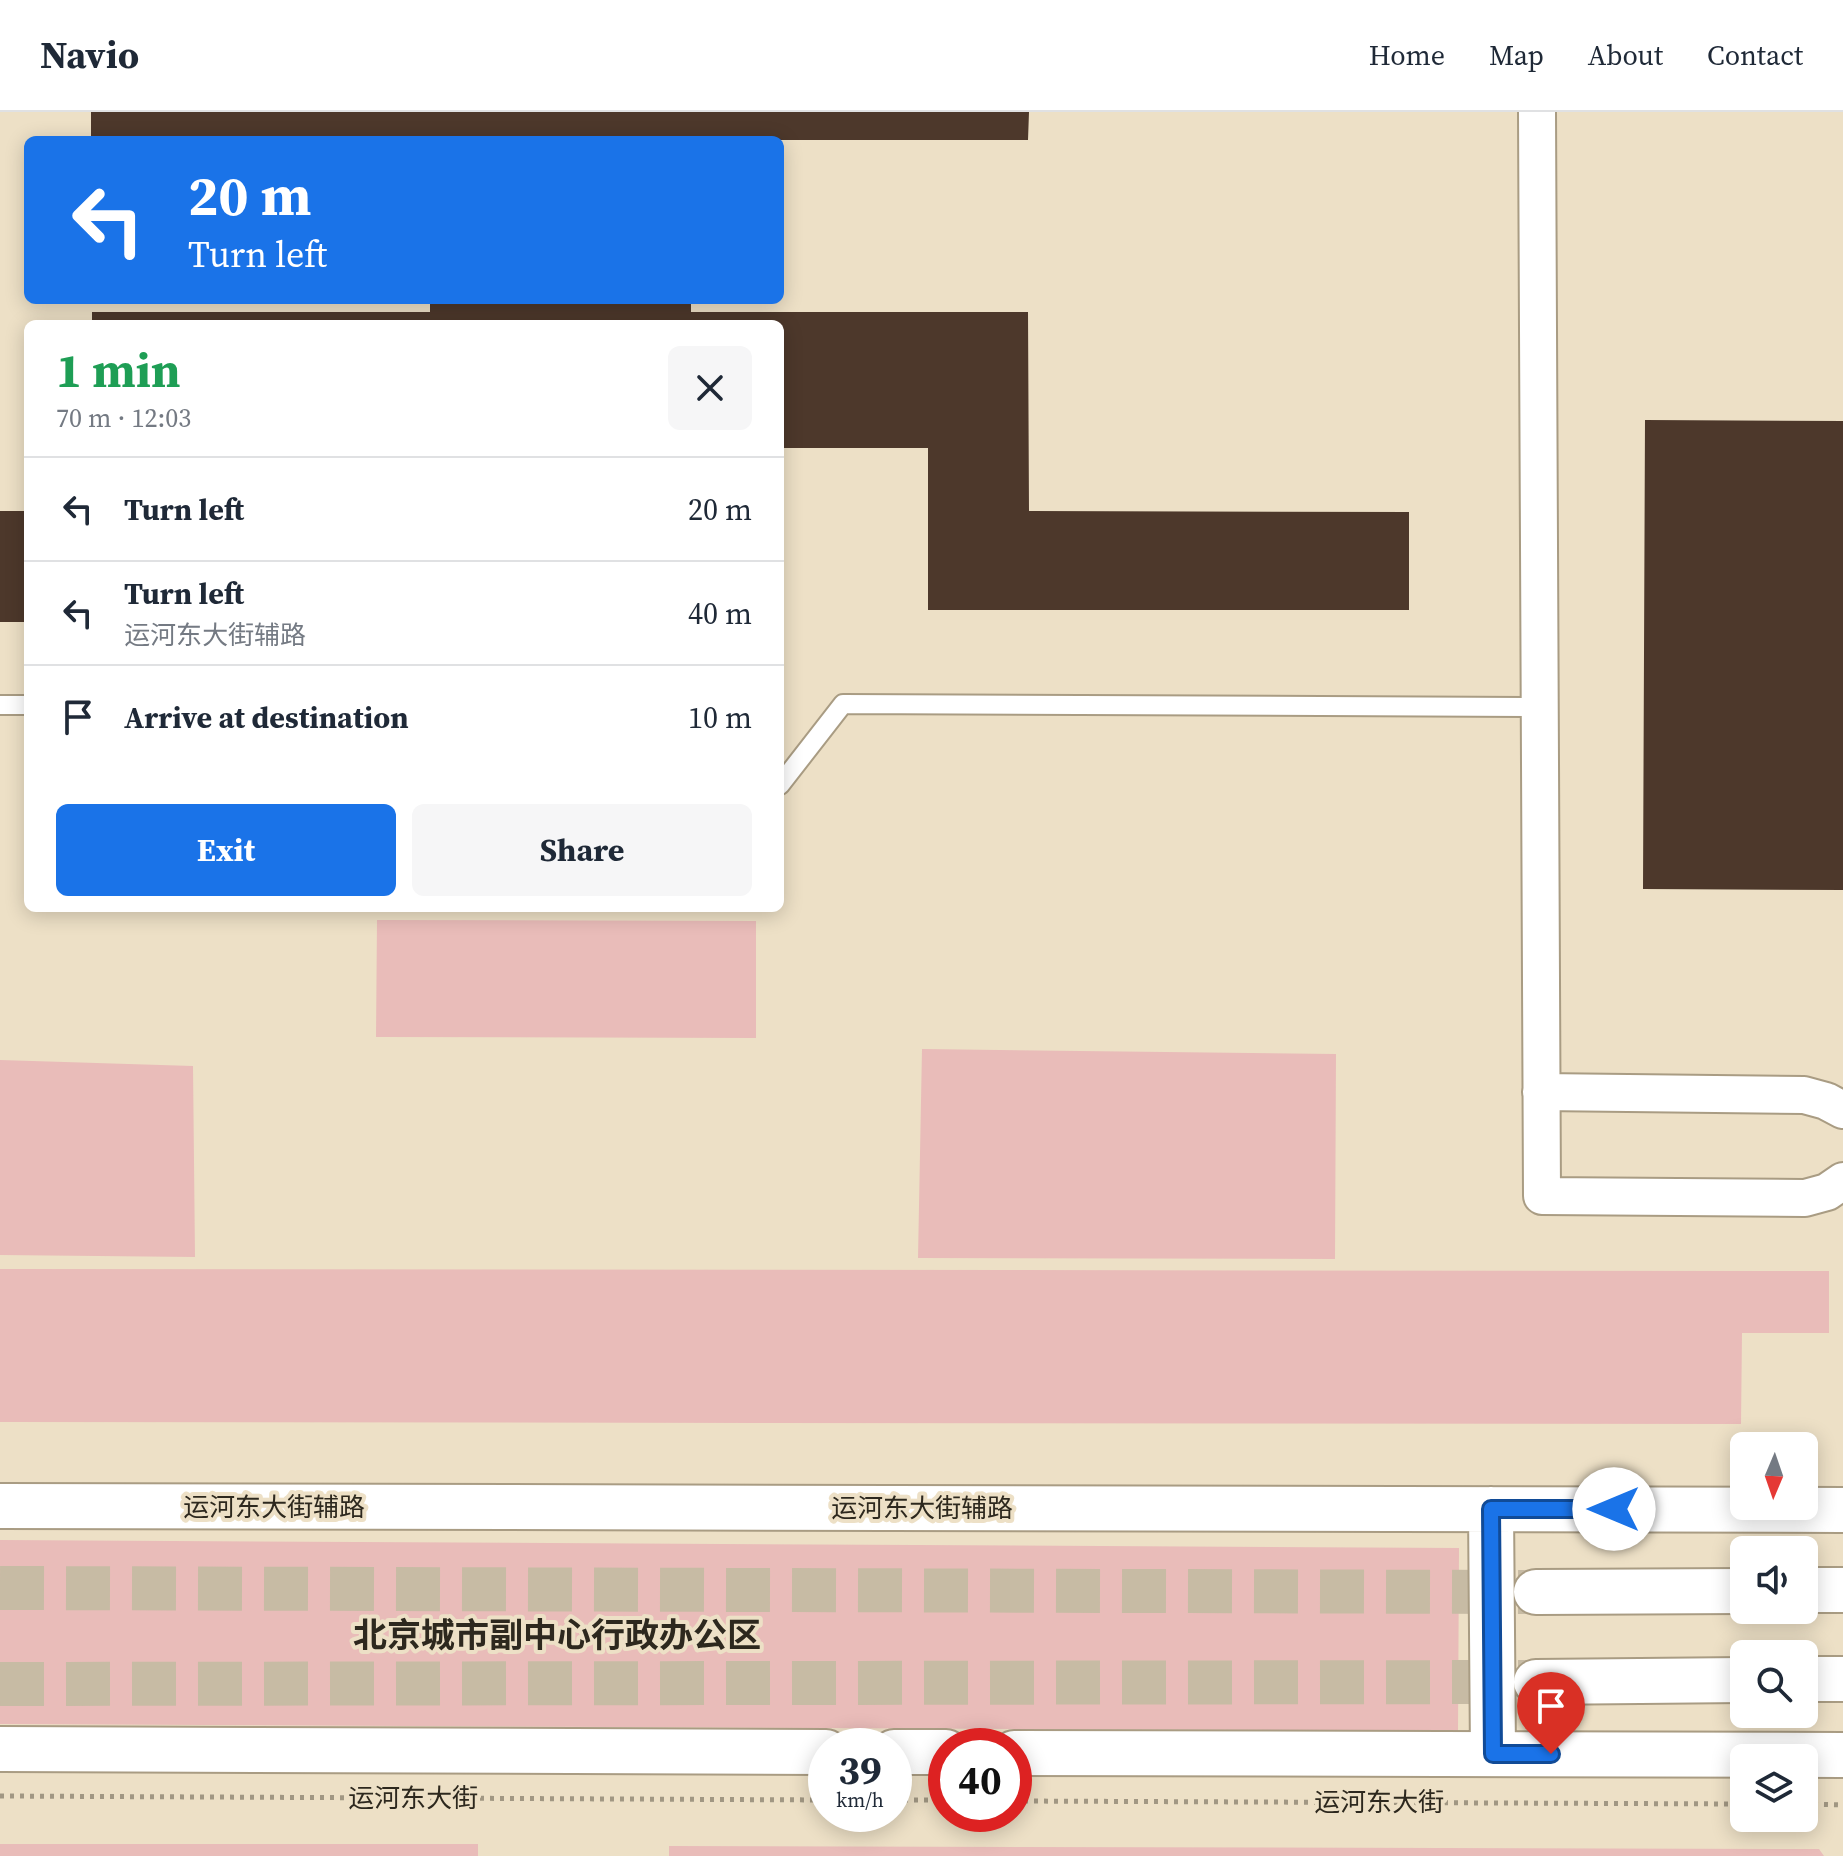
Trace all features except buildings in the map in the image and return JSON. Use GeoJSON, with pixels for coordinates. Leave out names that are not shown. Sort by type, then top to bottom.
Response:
{"type":"FeatureCollection","features":[{"type":"Feature","properties":{"kind":"street"},"geometry":{"type":"LineString","coordinates":[[1537,112],[1542,1196],[1805,1198],[1827,1192],[1843,1181]]}},
{"type":"Feature","properties":{"kind":"street"},"geometry":{"type":"LineString","coordinates":[[1541,1092],[1804,1095],[1843,1110]]}},
{"type":"Feature","properties":{"kind":"street","name":"运河东大街辅路"},"geometry":{"type":"LineString","coordinates":[[0,1506],[1843,1510]]}},
{"type":"Feature","properties":{"kind":"street"},"geometry":{"type":"LineString","coordinates":[[1491,1509],[1493,1754]]}},
{"type":"Feature","properties":{"kind":"street"},"geometry":{"type":"LineString","coordinates":[[1818,1590],[1843,1590]]}},
{"type":"Feature","properties":{"kind":"street"},"geometry":{"type":"LineString","coordinates":[[1536,1592],[1730,1591]]}},
{"type":"Feature","properties":{"kind":"street"},"geometry":{"type":"LineString","coordinates":[[1818,1679],[1843,1679]]}},
{"type":"Feature","properties":{"kind":"street"},"geometry":{"type":"LineString","coordinates":[[1536,1682],[1730,1680]]}},
{"type":"Feature","properties":{"kind":"street"},"geometry":{"type":"LineString","coordinates":[[0,1749],[808,1752]]}},
{"type":"Feature","properties":{"kind":"street"},"geometry":{"type":"LineString","coordinates":[[1032,1753],[1843,1755]]}},
{"type":"Feature","properties":{"kind":"lane"},"geometry":{"type":"LineString","coordinates":[[784,780],[843,704],[1540,707]]}},
{"type":"Feature","properties":{"kind":"lane"},"geometry":{"type":"LineString","coordinates":[[0,705],[24,705]]}},
{"type":"Feature","properties":{"kind":"path","name":"运河东大街"},"geometry":{"type":"LineString","coordinates":[[0,1796],[808,1800]]}},
{"type":"Feature","properties":{"kind":"path","name":"运河东大街"},"geometry":{"type":"LineString","coordinates":[[1032,1801],[1730,1804]]}},
{"type":"Feature","properties":{"kind":"path"},"geometry":{"type":"LineString","coordinates":[[1818,1804],[1843,1805]]}},
{"type":"Feature","properties":{"kind":"shaded area"},"geometry":{"type":"Polygon","coordinates":[[[377,920],[756,921],[756,1038],[376,1037],[377,920]]]}},
{"type":"Feature","properties":{"kind":"shaded area"},"geometry":{"type":"Polygon","coordinates":[[[922,1049],[1336,1054],[1335,1259],[918,1258],[922,1049]]]}},
{"type":"Feature","properties":{"kind":"shaded area"},"geometry":{"type":"Polygon","coordinates":[[[0,1060],[193,1066],[195,1257],[0,1255],[0,1060]]]}},
{"type":"Feature","properties":{"kind":"shaded area"},"geometry":{"type":"Polygon","coordinates":[[[0,1269],[1829,1271],[1829,1333],[1742,1333],[1741,1424],[0,1422],[0,1269]]]}},
{"type":"Feature","properties":{"kind":"shaded area"},"geometry":{"type":"Polygon","coordinates":[[[0,1540],[1459,1548],[1458,1731],[0,1724],[0,1540]]]}},
{"type":"Feature","properties":{"kind":"shaded area"},"geometry":{"type":"Polygon","coordinates":[[[0,1844],[478,1844],[478,1856],[0,1856],[0,1844]]]}},
{"type":"Feature","properties":{"kind":"shaded area"},"geometry":{"type":"Polygon","coordinates":[[[669,1846],[1819,1849],[1824,1856],[669,1856],[669,1846]]]}},
{"type":"Feature","properties":{"kind":"tunnel"},"geometry":{"type":"LineString","coordinates":[[0,1588],[1529,1592]]}},
{"type":"Feature","properties":{"kind":"tunnel"},"geometry":{"type":"LineString","coordinates":[[0,1684],[1530,1682]]}},
{"type":"Feature","properties":{"kind":"district","name":"北京城市副中心行政办公区"},"geometry":{"type":"Point","coordinates":[557,1635]}},
{"type":"Feature","properties":{"kind":"route"},"geometry":{"type":"LineString","coordinates":[[1551,1754],[1493,1754],[1491,1509],[1614,1509]]}}]}
